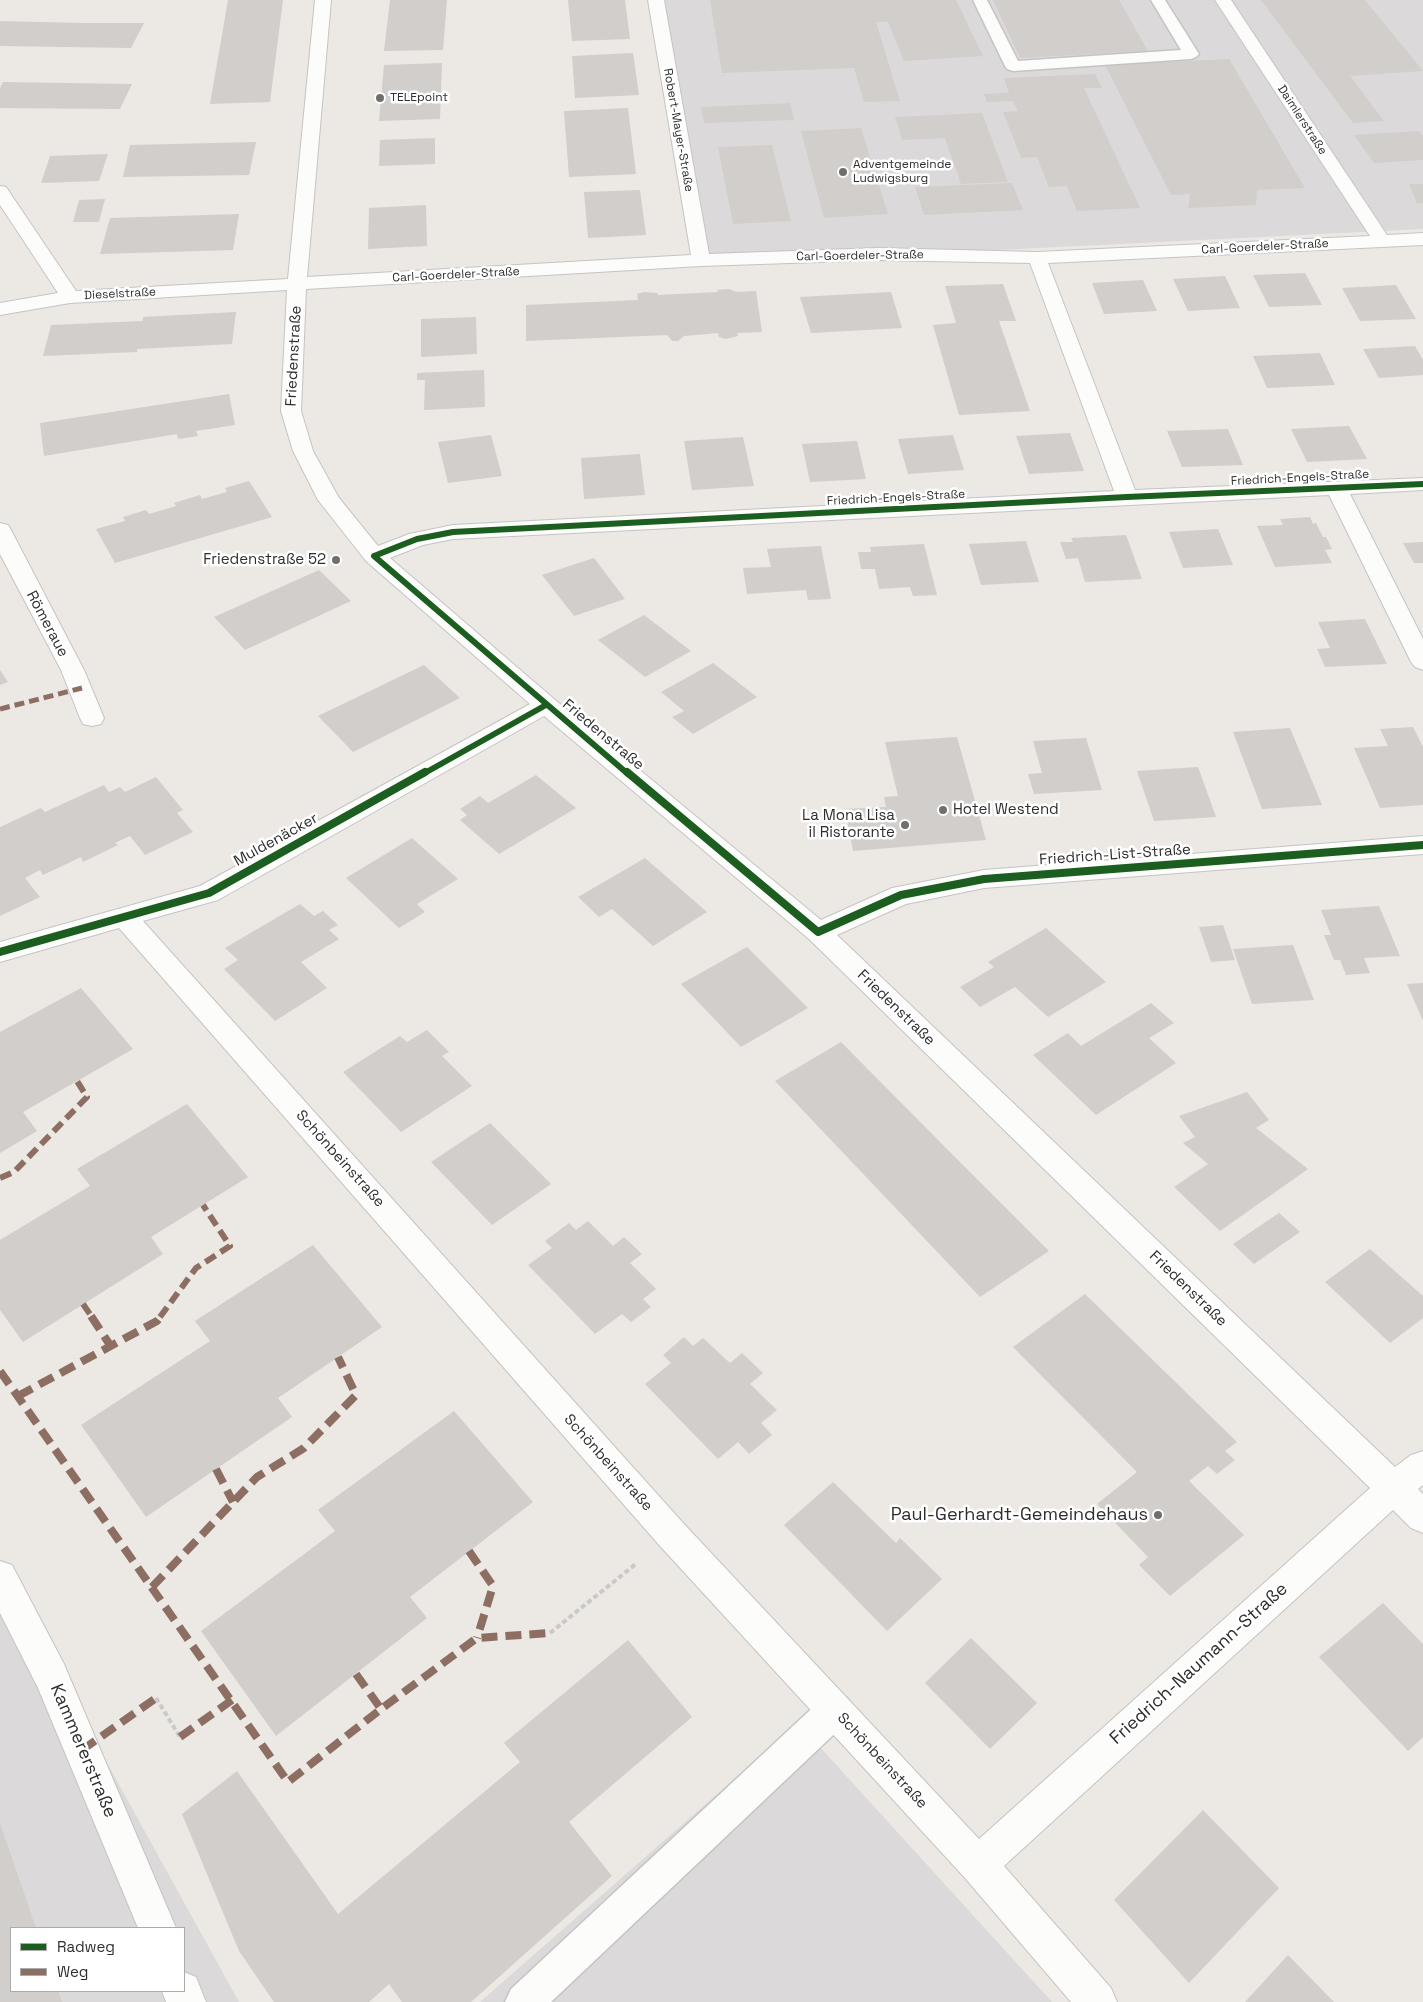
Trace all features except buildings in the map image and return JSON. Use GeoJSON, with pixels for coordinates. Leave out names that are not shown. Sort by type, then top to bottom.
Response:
{"type":"FeatureCollection","features":[{"type":"Feature","properties":{"kind":"street","name":"Friedenstraße"},"geometry":{"type":"LineString","coordinates":[[323,0],[297,285],[291,411],[303,451],[329,500],[374,556],[546,705],[818,932],[1423,1517]]}},
{"type":"Feature","properties":{"kind":"street","name":"Robert-Mayer-Straße"},"geometry":{"type":"LineString","coordinates":[[656,0],[701,260]]}},
{"type":"Feature","properties":{"kind":"street","name":"Daimlerstraße"},"geometry":{"type":"LineString","coordinates":[[1223,0],[1382,241]]}},
{"type":"Feature","properties":{"kind":"street","name":"Dieselstraße"},"geometry":{"type":"LineString","coordinates":[[0,191],[70,297],[297,285]]}},
{"type":"Feature","properties":{"kind":"street","name":"Carl-Goerdeler-Straße"},"geometry":{"type":"LineString","coordinates":[[297,285],[701,260],[879,254],[1037,258],[1423,239]]}},
{"type":"Feature","properties":{"kind":"street"},"geometry":{"type":"LineString","coordinates":[[1037,258],[1127,497]]}},
{"type":"Feature","properties":{"kind":"street"},"geometry":{"type":"LineString","coordinates":[[0,309],[70,297]]}},
{"type":"Feature","properties":{"kind":"street","name":"Friedrich-Engels-Straße"},"geometry":{"type":"LineString","coordinates":[[374,556],[417,539],[453,532],[1127,497],[1423,484]]}},
{"type":"Feature","properties":{"kind":"street"},"geometry":{"type":"LineString","coordinates":[[1336,487],[1423,662]]}},
{"type":"Feature","properties":{"kind":"street","name":"Römeraue"},"geometry":{"type":"LineString","coordinates":[[0,530],[5,556],[82,688],[92,718]]}},
{"type":"Feature","properties":{"kind":"street","name":"Muldenäcker"},"geometry":{"type":"LineString","coordinates":[[0,952],[209,893],[546,705]]}},
{"type":"Feature","properties":{"kind":"street","name":"Friedrich-List-Straße"},"geometry":{"type":"LineString","coordinates":[[818,932],[901,895],[984,879],[1423,845]]}},
{"type":"Feature","properties":{"kind":"street","name":"Schönbeinstraße"},"geometry":{"type":"LineString","coordinates":[[125,918],[672,1535],[978,1865],[1097,2002]]}},
{"type":"Feature","properties":{"kind":"street","name":"Friedrich-Naumann-Straße"},"geometry":{"type":"LineString","coordinates":[[978,1865],[1393,1488],[1423,1466]]}},
{"type":"Feature","properties":{"kind":"street","name":"Kammererstraße"},"geometry":{"type":"LineString","coordinates":[[0,1577],[51,1676],[157,1927]]}},
{"type":"Feature","properties":{"kind":"lane"},"geometry":{"type":"LineString","coordinates":[[980,0],[1012,66],[1191,54],[1158,0]]}},
{"type":"Feature","properties":{"kind":"lane"},"geometry":{"type":"LineString","coordinates":[[524,2002],[835,1710]]}},
{"type":"Feature","properties":{"kind":"path"},"geometry":{"type":"LineString","coordinates":[[550,1633],[672,1535]]}},
{"type":"Feature","properties":{"kind":"path"},"geometry":{"type":"LineString","coordinates":[[156,1698],[180,1737]]}},
{"type":"Feature","properties":{"kind":"shaded area"},"geometry":{"type":"Polygon","coordinates":[[[662,0],[1423,0],[1423,229],[695,265],[662,0]]]}},
{"type":"Feature","properties":{"kind":"shaded area"},"geometry":{"type":"Polygon","coordinates":[[[0,1569],[239,2002],[0,2002],[0,1569]]]}},
{"type":"Feature","properties":{"kind":"shaded area"},"geometry":{"type":"Polygon","coordinates":[[[798,1723],[1052,2002],[480,2002],[798,1723]]]}},
{"type":"Feature","properties":{"kind":"marked path"},"geometry":{"type":"LineString","coordinates":[[0,709],[82,688]]}},
{"type":"Feature","properties":{"kind":"marked path"},"geometry":{"type":"LineString","coordinates":[[0,1178],[14,1172],[87,1097],[77,1081]]}},
{"type":"Feature","properties":{"kind":"marked path"},"geometry":{"type":"LineString","coordinates":[[18,1396],[157,1321],[196,1268],[230,1246],[203,1205]]}},
{"type":"Feature","properties":{"kind":"marked path"},"geometry":{"type":"LineString","coordinates":[[83,1304],[110,1345]]}},
{"type":"Feature","properties":{"kind":"marked path"},"geometry":{"type":"LineString","coordinates":[[152,1587],[257,1477],[304,1448],[356,1395],[338,1357]]}},
{"type":"Feature","properties":{"kind":"marked path"},"geometry":{"type":"LineString","coordinates":[[0,1371],[288,1782],[381,1709],[477,1638],[550,1633]]}},
{"type":"Feature","properties":{"kind":"marked path"},"geometry":{"type":"LineString","coordinates":[[216,1469],[233,1502]]}},
{"type":"Feature","properties":{"kind":"marked path"},"geometry":{"type":"LineString","coordinates":[[469,1551],[493,1586],[477,1638]]}},
{"type":"Feature","properties":{"kind":"marked path"},"geometry":{"type":"LineString","coordinates":[[356,1674],[381,1709]]}},
{"type":"Feature","properties":{"kind":"marked path"},"geometry":{"type":"LineString","coordinates":[[82,1750],[156,1698]]}},
{"type":"Feature","properties":{"kind":"marked path"},"geometry":{"type":"LineString","coordinates":[[180,1737],[232,1700]]}},
{"type":"Feature","properties":{"kind":"cycle path"},"geometry":{"type":"LineString","coordinates":[[1423,484],[1127,497],[453,532],[417,539],[374,556],[546,705],[818,932],[901,895],[984,879],[1423,845]]}},
{"type":"Feature","properties":{"kind":"cycle path"},"geometry":{"type":"LineString","coordinates":[[0,952],[209,893],[546,705]]}},
{"type":"Feature","properties":{"kind":"place","name":"TELEpoint"},"geometry":{"type":"Point","coordinates":[380,98]}},
{"type":"Feature","properties":{"kind":"place","name":"Adventgemeinde Ludwigsburg"},"geometry":{"type":"Point","coordinates":[843,172]}},
{"type":"Feature","properties":{"kind":"place","name":"Friedenstraße 52"},"geometry":{"type":"Point","coordinates":[336,560]}},
{"type":"Feature","properties":{"kind":"place","name":"Hotel Westend"},"geometry":{"type":"Point","coordinates":[943,810]}},
{"type":"Feature","properties":{"kind":"place","name":"La Mona Lisa il Ristorante"},"geometry":{"type":"Point","coordinates":[905,825]}},
{"type":"Feature","properties":{"kind":"place","name":"Paul-Gerhardt-Gemeindehaus"},"geometry":{"type":"Point","coordinates":[1158,1515]}}]}
